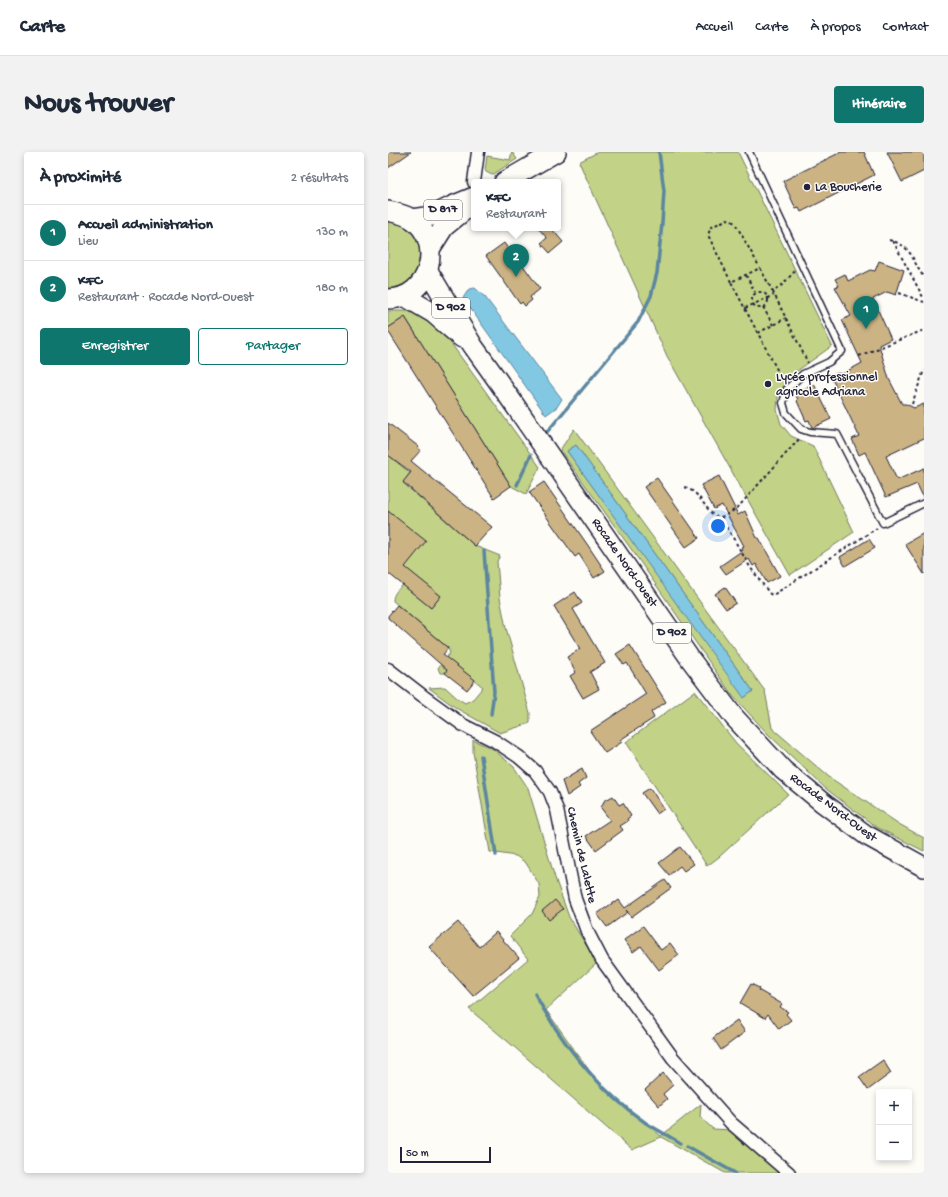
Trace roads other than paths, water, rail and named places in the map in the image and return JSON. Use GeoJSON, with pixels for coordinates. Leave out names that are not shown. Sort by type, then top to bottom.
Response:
{"type":"FeatureCollection","features":[{"type":"Feature","properties":{"kind":"main road"},"geometry":{"type":"LineString","coordinates":[[509,179],[556,152]]}},
{"type":"Feature","properties":{"kind":"main road","name":"D 817"},"geometry":{"type":"LineString","coordinates":[[412,219],[432,216],[471,200]]}},
{"type":"Feature","properties":{"kind":"main road","name":"D 817"},"geometry":{"type":"LineString","coordinates":[[430,249],[444,227],[471,200]]}},
{"type":"Feature","properties":{"kind":"main road"},"geometry":{"type":"LineString","coordinates":[[388,211],[400,213],[412,219],[424,232],[430,249],[428,271],[422,281],[418,285],[396,297]]}},
{"type":"Feature","properties":{"kind":"main road","name":"Rocade Nord-Ouest"},"geometry":{"type":"LineString","coordinates":[[428,271],[473,346],[691,660],[734,717],[782,770],[823,804],[866,835],[924,867]]}},
{"type":"Feature","properties":{"kind":"main road","name":"Rocade Nord-Ouest"},"geometry":{"type":"LineString","coordinates":[[396,297],[433,313],[473,346]]}},
{"type":"Feature","properties":{"kind":"street"},"geometry":{"type":"LineString","coordinates":[[474,179],[478,152]]}},
{"type":"Feature","properties":{"kind":"street","name":"Chemin de Lalette"},"geometry":{"type":"LineString","coordinates":[[388,669],[422,696],[463,725],[495,741],[519,757],[534,772],[550,792],[556,810],[575,899],[587,931],[602,960],[678,1063],[731,1123],[789,1173]]}},
{"type":"Feature","properties":{"kind":"lane"},"geometry":{"type":"LineString","coordinates":[[749,152],[842,351],[829,362],[803,374],[787,389],[783,403],[786,413],[801,430],[837,434],[883,523],[924,503]]}},
{"type":"Feature","properties":{"kind":"water"},"geometry":{"type":"Polygon","coordinates":[[[475,288],[485,297],[562,399],[557,407],[546,415],[463,298],[469,289],[475,288]]]}},
{"type":"Feature","properties":{"kind":"water"},"geometry":{"type":"Polygon","coordinates":[[[576,445],[753,691],[744,698],[567,451],[576,445]]]}},
{"type":"Feature","properties":{"kind":"waterway"},"geometry":{"type":"LineString","coordinates":[[547,432],[638,322],[651,296],[657,273],[664,191],[659,152]]}},
{"type":"Feature","properties":{"kind":"waterway"},"geometry":{"type":"LineString","coordinates":[[517,485],[531,455]]}},
{"type":"Feature","properties":{"kind":"waterway"},"geometry":{"type":"LineString","coordinates":[[484,551],[494,692],[491,714]]}},
{"type":"Feature","properties":{"kind":"waterway"},"geometry":{"type":"LineString","coordinates":[[481,756],[496,855]]}},
{"type":"Feature","properties":{"kind":"waterway"},"geometry":{"type":"LineString","coordinates":[[535,994],[557,1031],[597,1081],[646,1123],[680,1143]]}},
{"type":"Feature","properties":{"kind":"waterway"},"geometry":{"type":"LineString","coordinates":[[687,1146],[735,1173]]}},
{"type":"Feature","properties":{"kind":"place","name":"La Boucherie"},"geometry":{"type":"Point","coordinates":[807,187]}},
{"type":"Feature","properties":{"kind":"place","name":"KFC"},"geometry":{"type":"Point","coordinates":[516,277]}},
{"type":"Feature","properties":{"kind":"place","name":"Accueil administration"},"geometry":{"type":"Point","coordinates":[866,329]}},
{"type":"Feature","properties":{"kind":"place","name":"Lycée professionnel agricole Adriana"},"geometry":{"type":"Point","coordinates":[768,384]}}]}
